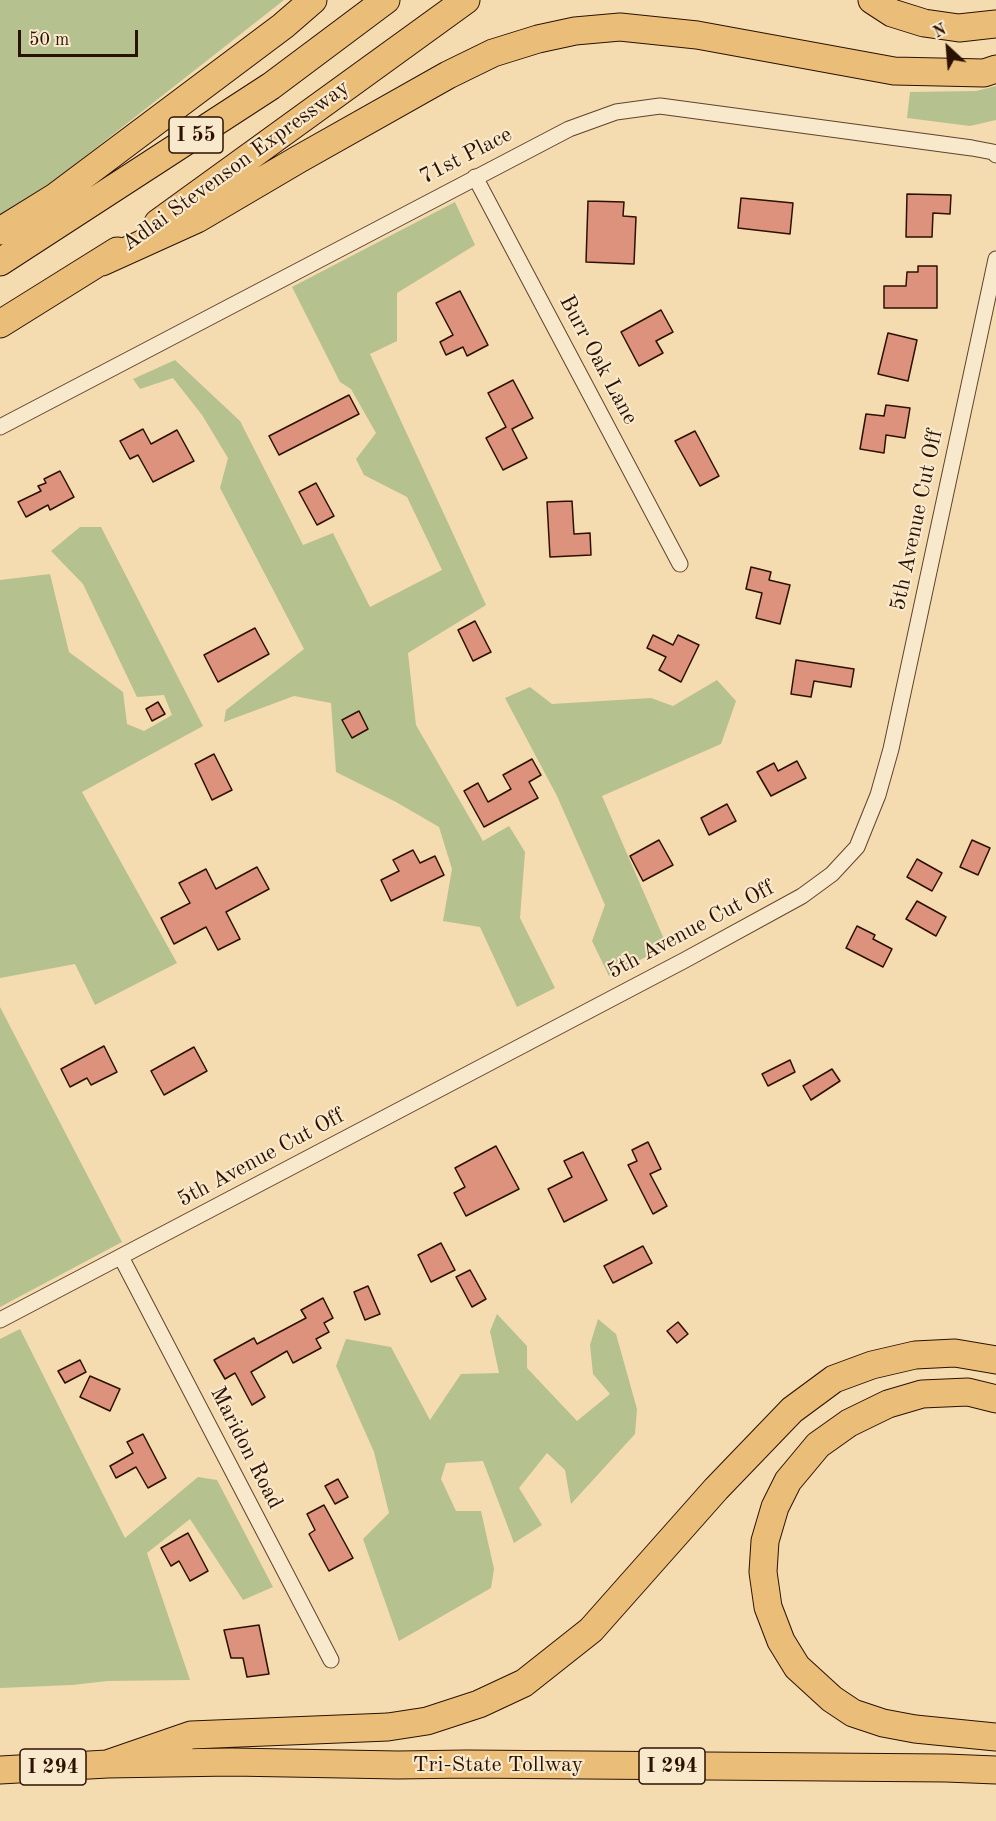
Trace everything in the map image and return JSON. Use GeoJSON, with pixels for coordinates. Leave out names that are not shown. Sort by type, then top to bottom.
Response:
{"type":"FeatureCollection","features":[{"type":"Feature","properties":{"kind":"highway"},"geometry":{"type":"LineString","coordinates":[[0,231],[55,197],[315,0]]}},
{"type":"Feature","properties":{"kind":"highway","name":"Adlai Stevenson Expressway"},"geometry":{"type":"LineString","coordinates":[[0,262],[270,86],[386,0]]}},
{"type":"Feature","properties":{"kind":"highway","name":"Adlai Stevenson Expressway"},"geometry":{"type":"LineString","coordinates":[[0,324],[102,262],[466,0]]}},
{"type":"Feature","properties":{"kind":"highway"},"geometry":{"type":"LineString","coordinates":[[872,0],[892,13],[924,23],[958,28],[996,24]]}},
{"type":"Feature","properties":{"kind":"highway"},"geometry":{"type":"LineString","coordinates":[[102,262],[197,219],[448,75],[493,53],[538,39],[575,31],[620,27],[697,35],[894,71],[984,72],[996,69]]}},
{"type":"Feature","properties":{"kind":"highway"},"geometry":{"type":"LineString","coordinates":[[106,1764],[191,1735],[388,1727],[426,1721],[488,1700],[524,1683],[591,1630],[716,1489],[792,1410],[834,1379],[872,1365],[915,1355],[955,1353],[996,1360]]}},
{"type":"Feature","properties":{"kind":"highway"},"geometry":{"type":"LineString","coordinates":[[996,1399],[968,1392],[922,1394],[888,1404],[849,1423],[818,1445],[788,1482],[775,1507],[765,1541],[763,1572],[768,1607],[781,1641],[797,1667],[832,1699],[853,1713],[884,1723],[949,1733],[996,1737]]}},
{"type":"Feature","properties":{"kind":"highway","name":"Tri-State Tollway"},"geometry":{"type":"LineString","coordinates":[[0,1770],[106,1764],[232,1762],[996,1770]]}},
{"type":"Feature","properties":{"kind":"street","name":"71st Place"},"geometry":{"type":"LineString","coordinates":[[0,427],[569,129],[616,112],[660,106],[972,148],[993,152],[996,155]]}},
{"type":"Feature","properties":{"kind":"street","name":"Burr Oak Lane"},"geometry":{"type":"LineString","coordinates":[[476,177],[680,564]]}},
{"type":"Feature","properties":{"kind":"street","name":"5th Avenue Cut Off"},"geometry":{"type":"LineString","coordinates":[[0,1320],[685,960],[802,896],[832,874],[857,847],[878,795],[891,749],[996,259]]}},
{"type":"Feature","properties":{"kind":"street","name":"Maridon Road"},"geometry":{"type":"LineString","coordinates":[[121,1257],[331,1660]]}},
{"type":"Feature","properties":{"kind":"green space"},"geometry":{"type":"Polygon","coordinates":[[[0,0],[284,0],[69,169],[0,220],[0,0]]]}},
{"type":"Feature","properties":{"kind":"green space"},"geometry":{"type":"Polygon","coordinates":[[[996,86],[996,120],[970,126],[907,118],[910,92],[976,91],[996,86]]]}},
{"type":"Feature","properties":{"kind":"green space"},"geometry":{"type":"Polygon","coordinates":[[[455,202],[475,245],[397,293],[397,341],[370,354],[486,605],[408,653],[416,725],[483,841],[509,826],[525,852],[520,918],[555,988],[517,1007],[480,927],[443,921],[452,869],[439,827],[336,772],[331,703],[294,696],[224,722],[226,710],[304,649],[220,488],[228,458],[202,415],[173,378],[140,389],[133,379],[175,360],[240,421],[303,545],[333,533],[370,607],[442,570],[407,497],[364,475],[356,459],[376,433],[351,389],[340,382],[292,287],[455,202]]]}},
{"type":"Feature","properties":{"kind":"green space"},"geometry":{"type":"Polygon","coordinates":[[[80,527],[101,527],[203,726],[82,792],[177,963],[95,1005],[75,964],[0,978],[0,580],[50,574],[69,652],[123,692],[127,724],[144,731],[172,715],[164,695],[137,697],[83,584],[51,551],[80,527]]]}},
{"type":"Feature","properties":{"kind":"green space"},"geometry":{"type":"Polygon","coordinates":[[[717,680],[736,701],[721,744],[602,796],[667,946],[609,976],[592,941],[605,905],[557,796],[505,698],[530,687],[552,704],[651,698],[673,706],[717,680]]]}},
{"type":"Feature","properties":{"kind":"green space"},"geometry":{"type":"Polygon","coordinates":[[[0,1007],[122,1242],[0,1307],[0,1007]]]}},
{"type":"Feature","properties":{"kind":"green space"},"geometry":{"type":"Polygon","coordinates":[[[497,1314],[527,1346],[527,1368],[577,1421],[610,1394],[593,1374],[590,1345],[598,1319],[616,1334],[637,1409],[635,1434],[571,1504],[565,1470],[547,1453],[519,1488],[542,1525],[514,1543],[483,1461],[446,1463],[441,1479],[456,1511],[481,1511],[494,1569],[491,1588],[399,1641],[363,1539],[389,1513],[374,1452],[336,1366],[346,1339],[391,1347],[430,1420],[461,1374],[499,1373],[490,1331],[497,1314]]]}},
{"type":"Feature","properties":{"kind":"green space"},"geometry":{"type":"Polygon","coordinates":[[[20,1329],[125,1538],[198,1477],[217,1480],[273,1587],[243,1600],[190,1519],[147,1553],[190,1680],[108,1681],[0,1688],[0,1339],[20,1329]]]}},
{"type":"Feature","properties":{"kind":"building"},"geometry":{"type":"Polygon","coordinates":[[[907,194],[951,195],[950,214],[933,213],[932,237],[906,237],[907,194]]]}},
{"type":"Feature","properties":{"kind":"building"},"geometry":{"type":"Polygon","coordinates":[[[741,198],[793,203],[790,234],[738,228],[741,198]]]}},
{"type":"Feature","properties":{"kind":"building"},"geometry":{"type":"Polygon","coordinates":[[[588,201],[624,202],[623,216],[636,217],[634,264],[586,262],[588,201]]]}},
{"type":"Feature","properties":{"kind":"building"},"geometry":{"type":"Polygon","coordinates":[[[918,266],[937,266],[937,308],[884,308],[884,286],[906,286],[907,272],[918,272],[918,266]]]}},
{"type":"Feature","properties":{"kind":"building"},"geometry":{"type":"Polygon","coordinates":[[[460,291],[488,345],[467,356],[463,347],[446,355],[440,342],[453,335],[436,303],[460,291]]]}},
{"type":"Feature","properties":{"kind":"building"},"geometry":{"type":"Polygon","coordinates":[[[661,310],[673,332],[656,341],[663,353],[639,366],[621,332],[661,310]]]}},
{"type":"Feature","properties":{"kind":"building"},"geometry":{"type":"Polygon","coordinates":[[[888,333],[917,340],[908,381],[878,374],[888,333]]]}},
{"type":"Feature","properties":{"kind":"building"},"geometry":{"type":"Polygon","coordinates":[[[513,380],[533,418],[512,429],[527,458],[503,470],[486,438],[506,427],[488,393],[513,380]]]}},
{"type":"Feature","properties":{"kind":"building"},"geometry":{"type":"Polygon","coordinates":[[[349,395],[359,414],[279,455],[269,436],[349,395]]]}},
{"type":"Feature","properties":{"kind":"building"},"geometry":{"type":"Polygon","coordinates":[[[886,405],[910,408],[905,438],[886,435],[884,453],[860,449],[866,414],[884,416],[886,405]]]}},
{"type":"Feature","properties":{"kind":"building"},"geometry":{"type":"Polygon","coordinates":[[[143,429],[151,444],[177,430],[194,461],[153,482],[138,455],[130,459],[120,441],[143,429]]]}},
{"type":"Feature","properties":{"kind":"building"},"geometry":{"type":"Polygon","coordinates":[[[695,431],[719,476],[700,486],[675,441],[695,431]]]}},
{"type":"Feature","properties":{"kind":"building"},"geometry":{"type":"Polygon","coordinates":[[[60,471],[74,497],[50,510],[48,505],[26,517],[18,502],[41,491],[38,486],[46,483],[44,479],[60,471]]]}},
{"type":"Feature","properties":{"kind":"building"},"geometry":{"type":"Polygon","coordinates":[[[316,483],[334,516],[317,525],[299,492],[316,483]]]}},
{"type":"Feature","properties":{"kind":"building"},"geometry":{"type":"Polygon","coordinates":[[[572,501],[574,534],[590,533],[591,555],[550,557],[547,502],[572,501]]]}},
{"type":"Feature","properties":{"kind":"building"},"geometry":{"type":"Polygon","coordinates":[[[751,567],[771,572],[769,580],[790,585],[780,624],[756,618],[762,593],[746,589],[751,567]]]}},
{"type":"Feature","properties":{"kind":"building"},"geometry":{"type":"Polygon","coordinates":[[[475,621],[491,652],[473,661],[458,630],[475,621]]]}},
{"type":"Feature","properties":{"kind":"building"},"geometry":{"type":"Polygon","coordinates":[[[255,628],[269,654],[218,682],[204,655],[255,628]]]}},
{"type":"Feature","properties":{"kind":"building"},"geometry":{"type":"Polygon","coordinates":[[[653,635],[673,645],[678,635],[699,645],[681,682],[659,670],[666,657],[647,648],[653,635]]]}},
{"type":"Feature","properties":{"kind":"building"},"geometry":{"type":"Polygon","coordinates":[[[796,660],[854,669],[851,687],[814,681],[811,697],[791,694],[796,660]]]}},
{"type":"Feature","properties":{"kind":"building"},"geometry":{"type":"Polygon","coordinates":[[[158,702],[165,714],[152,721],[146,709],[158,702]]]}},
{"type":"Feature","properties":{"kind":"building"},"geometry":{"type":"Polygon","coordinates":[[[359,711],[368,729],[352,738],[342,720],[359,711]]]}},
{"type":"Feature","properties":{"kind":"building"},"geometry":{"type":"Polygon","coordinates":[[[214,754],[232,790],[212,800],[195,764],[214,754]]]}},
{"type":"Feature","properties":{"kind":"building"},"geometry":{"type":"Polygon","coordinates":[[[532,759],[541,775],[529,782],[538,798],[484,827],[464,791],[478,783],[488,802],[511,789],[503,775],[532,759]]]}},
{"type":"Feature","properties":{"kind":"building"},"geometry":{"type":"Polygon","coordinates":[[[797,761],[806,778],[771,796],[757,772],[774,763],[778,771],[797,761]]]}},
{"type":"Feature","properties":{"kind":"building"},"geometry":{"type":"Polygon","coordinates":[[[727,804],[736,821],[709,835],[701,818],[727,804]]]}},
{"type":"Feature","properties":{"kind":"building"},"geometry":{"type":"Polygon","coordinates":[[[659,840],[673,865],[643,881],[630,856],[659,840]]]}},
{"type":"Feature","properties":{"kind":"building"},"geometry":{"type":"Polygon","coordinates":[[[972,840],[990,848],[978,875],[960,867],[972,840]]]}},
{"type":"Feature","properties":{"kind":"building"},"geometry":{"type":"Polygon","coordinates":[[[413,850],[420,863],[435,856],[444,875],[391,901],[381,880],[399,871],[393,860],[413,850]]]}},
{"type":"Feature","properties":{"kind":"building"},"geometry":{"type":"Polygon","coordinates":[[[917,859],[942,873],[932,891],[907,877],[917,859]]]}},
{"type":"Feature","properties":{"kind":"building"},"geometry":{"type":"Polygon","coordinates":[[[257,867],[269,889],[226,912],[240,939],[218,950],[206,927],[174,944],[161,918],[190,903],[179,883],[206,869],[216,889],[257,867]]]}},
{"type":"Feature","properties":{"kind":"building"},"geometry":{"type":"Polygon","coordinates":[[[917,901],[946,917],[936,936],[906,919],[917,901]]]}},
{"type":"Feature","properties":{"kind":"building"},"geometry":{"type":"Polygon","coordinates":[[[857,926],[875,935],[873,939],[892,949],[883,967],[846,948],[857,926]]]}},
{"type":"Feature","properties":{"kind":"building"},"geometry":{"type":"Polygon","coordinates":[[[104,1046],[117,1072],[91,1085],[87,1078],[70,1087],[61,1069],[104,1046]]]}},
{"type":"Feature","properties":{"kind":"building"},"geometry":{"type":"Polygon","coordinates":[[[194,1047],[207,1071],[164,1095],[151,1071],[194,1047]]]}},
{"type":"Feature","properties":{"kind":"building"},"geometry":{"type":"Polygon","coordinates":[[[790,1060],[795,1072],[768,1086],[762,1074],[790,1060]]]}},
{"type":"Feature","properties":{"kind":"building"},"geometry":{"type":"Polygon","coordinates":[[[832,1069],[840,1081],[811,1100],[803,1086],[832,1069]]]}},
{"type":"Feature","properties":{"kind":"building"},"geometry":{"type":"Polygon","coordinates":[[[648,1142],[661,1169],[650,1174],[667,1206],[653,1214],[628,1165],[637,1161],[632,1150],[648,1142]]]}},
{"type":"Feature","properties":{"kind":"building"},"geometry":{"type":"Polygon","coordinates":[[[496,1146],[519,1189],[466,1216],[454,1193],[465,1187],[455,1168],[496,1146]]]}},
{"type":"Feature","properties":{"kind":"building"},"geometry":{"type":"Polygon","coordinates":[[[583,1152],[607,1200],[564,1222],[548,1189],[572,1177],[564,1161],[583,1152]]]}},
{"type":"Feature","properties":{"kind":"building"},"geometry":{"type":"Polygon","coordinates":[[[441,1243],[455,1270],[431,1282],[418,1255],[441,1243]]]}},
{"type":"Feature","properties":{"kind":"building"},"geometry":{"type":"Polygon","coordinates":[[[643,1246],[652,1263],[613,1283],[604,1266],[643,1246]]]}},
{"type":"Feature","properties":{"kind":"building"},"geometry":{"type":"Polygon","coordinates":[[[470,1270],[486,1299],[472,1307],[456,1277],[470,1270]]]}},
{"type":"Feature","properties":{"kind":"building"},"geometry":{"type":"Polygon","coordinates":[[[368,1286],[380,1314],[365,1320],[354,1292],[368,1286]]]}},
{"type":"Feature","properties":{"kind":"building"},"geometry":{"type":"Polygon","coordinates":[[[323,1298],[333,1318],[324,1323],[329,1332],[316,1339],[321,1348],[293,1363],[287,1351],[251,1372],[265,1397],[252,1405],[235,1373],[225,1379],[214,1360],[254,1338],[257,1344],[306,1318],[301,1310],[323,1298]]]}},
{"type":"Feature","properties":{"kind":"building"},"geometry":{"type":"Polygon","coordinates":[[[678,1322],[688,1334],[677,1343],[667,1331],[678,1322]]]}},
{"type":"Feature","properties":{"kind":"building"},"geometry":{"type":"Polygon","coordinates":[[[80,1360],[86,1372],[65,1383],[58,1371],[80,1360]]]}},
{"type":"Feature","properties":{"kind":"building"},"geometry":{"type":"Polygon","coordinates":[[[90,1376],[120,1389],[110,1411],[80,1397],[90,1376]]]}},
{"type":"Feature","properties":{"kind":"building"},"geometry":{"type":"Polygon","coordinates":[[[143,1434],[166,1478],[148,1488],[136,1467],[116,1478],[110,1466],[133,1453],[127,1442],[143,1434]]]}},
{"type":"Feature","properties":{"kind":"building"},"geometry":{"type":"Polygon","coordinates":[[[338,1479],[348,1497],[335,1504],[325,1486],[338,1479]]]}},
{"type":"Feature","properties":{"kind":"building"},"geometry":{"type":"Polygon","coordinates":[[[324,1505],[353,1558],[329,1571],[309,1534],[315,1530],[307,1514],[324,1505]]]}},
{"type":"Feature","properties":{"kind":"building"},"geometry":{"type":"Polygon","coordinates":[[[188,1533],[208,1571],[190,1581],[179,1561],[171,1566],[161,1548],[188,1533]]]}},
{"type":"Feature","properties":{"kind":"building"},"geometry":{"type":"Polygon","coordinates":[[[259,1625],[269,1674],[247,1677],[243,1658],[231,1658],[224,1630],[259,1625]]]}}]}
